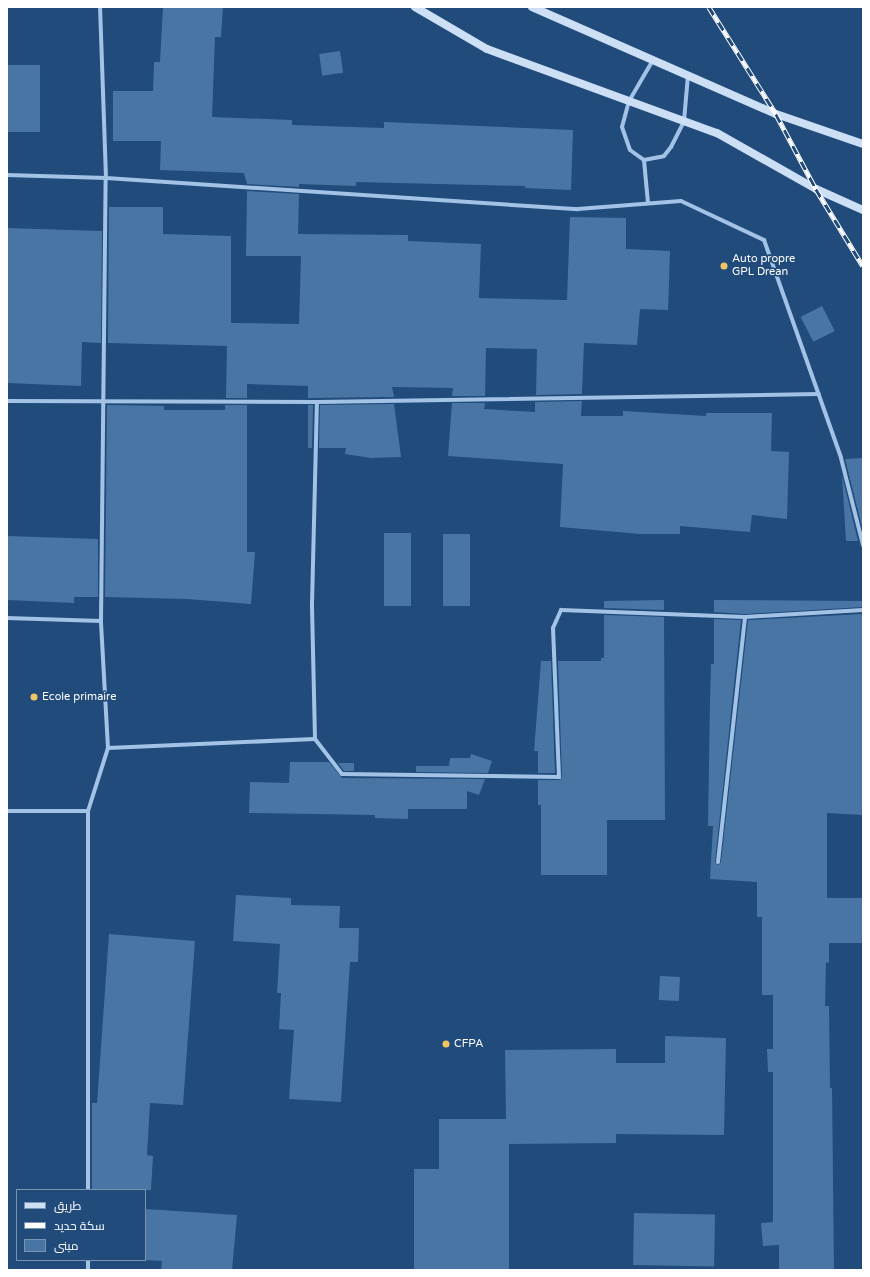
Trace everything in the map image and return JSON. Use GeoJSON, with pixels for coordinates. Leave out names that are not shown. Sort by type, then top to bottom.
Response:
{"type":"FeatureCollection","features":[{"type":"Feature","properties":{"kind":"main road"},"geometry":{"type":"LineString","coordinates":[[415,7],[487,49],[717,133],[816,189],[863,210]]}},
{"type":"Feature","properties":{"kind":"main road"},"geometry":{"type":"LineString","coordinates":[[532,7],[776,114],[863,144]]}},
{"type":"Feature","properties":{"kind":"street"},"geometry":{"type":"LineString","coordinates":[[88,1189],[88,811],[108,748],[101,621],[102,402],[106,178],[100,7]]}},
{"type":"Feature","properties":{"kind":"street"},"geometry":{"type":"LineString","coordinates":[[653,60],[629,101],[622,127],[630,150],[644,160],[664,156],[671,147],[684,121],[688,75]]}},
{"type":"Feature","properties":{"kind":"street"},"geometry":{"type":"LineString","coordinates":[[644,160],[648,203]]}},
{"type":"Feature","properties":{"kind":"street"},"geometry":{"type":"LineString","coordinates":[[7,175],[106,178],[578,209],[681,200],[764,240],[841,458],[863,545]]}},
{"type":"Feature","properties":{"kind":"street"},"geometry":{"type":"LineString","coordinates":[[7,401],[317,402],[819,394]]}},
{"type":"Feature","properties":{"kind":"street"},"geometry":{"type":"LineString","coordinates":[[317,402],[312,604],[315,739],[342,774],[559,777],[553,628],[562,610],[745,617],[863,610]]}},
{"type":"Feature","properties":{"kind":"street"},"geometry":{"type":"LineString","coordinates":[[718,862],[745,617]]}},
{"type":"Feature","properties":{"kind":"street"},"geometry":{"type":"LineString","coordinates":[[7,618],[101,621]]}},
{"type":"Feature","properties":{"kind":"street"},"geometry":{"type":"LineString","coordinates":[[108,748],[315,739]]}},
{"type":"Feature","properties":{"kind":"street"},"geometry":{"type":"LineString","coordinates":[[7,811],[88,811]]}},
{"type":"Feature","properties":{"kind":"building"},"geometry":{"type":"Polygon","coordinates":[[[163,7],[223,7],[221,37],[215,37],[212,117],[292,120],[292,125],[384,128],[384,122],[573,130],[571,190],[525,188],[525,186],[356,182],[356,186],[299,184],[299,187],[247,184],[244,173],[160,170],[161,141],[113,141],[113,91],[153,91],[154,62],[160,62],[163,7]]]}},
{"type":"Feature","properties":{"kind":"building"},"geometry":{"type":"Polygon","coordinates":[[[340,51],[343,73],[322,76],[319,54],[340,51]]]}},
{"type":"Feature","properties":{"kind":"building"},"geometry":{"type":"Polygon","coordinates":[[[7,65],[40,65],[40,132],[7,132],[7,65]]]}},
{"type":"Feature","properties":{"kind":"building"},"geometry":{"type":"Polygon","coordinates":[[[247,191],[299,194],[298,234],[408,235],[408,241],[481,244],[479,298],[567,300],[570,217],[626,218],[626,249],[670,251],[668,310],[640,309],[637,345],[584,343],[582,394],[536,395],[537,349],[486,348],[485,396],[452,396],[453,388],[392,387],[394,397],[308,398],[308,386],[247,384],[247,398],[226,398],[227,346],[108,343],[109,207],[163,207],[163,234],[231,236],[231,323],[299,324],[301,256],[246,256],[247,191]]]}},
{"type":"Feature","properties":{"kind":"building"},"geometry":{"type":"Polygon","coordinates":[[[7,228],[102,231],[101,343],[82,342],[81,386],[7,383],[7,228]]]}},
{"type":"Feature","properties":{"kind":"building"},"geometry":{"type":"Polygon","coordinates":[[[822,306],[835,331],[813,342],[801,317],[822,306]]]}},
{"type":"Feature","properties":{"kind":"building"},"geometry":{"type":"Polygon","coordinates":[[[582,401],[581,416],[623,416],[623,411],[706,416],[706,413],[772,413],[771,451],[789,452],[787,519],[752,515],[750,532],[680,526],[680,534],[640,534],[560,527],[563,464],[448,456],[452,403],[485,403],[484,409],[535,412],[535,402],[582,401]]]}},
{"type":"Feature","properties":{"kind":"building"},"geometry":{"type":"Polygon","coordinates":[[[394,404],[401,457],[371,458],[345,454],[346,448],[319,448],[320,405],[394,404]]]}},
{"type":"Feature","properties":{"kind":"building"},"geometry":{"type":"Polygon","coordinates":[[[107,405],[164,406],[164,410],[225,410],[225,405],[247,405],[247,552],[255,552],[251,604],[187,599],[105,597],[107,405]]]}},
{"type":"Feature","properties":{"kind":"building"},"geometry":{"type":"Polygon","coordinates":[[[308,405],[313,405],[312,448],[308,448],[308,405]]]}},
{"type":"Feature","properties":{"kind":"building"},"geometry":{"type":"Polygon","coordinates":[[[863,458],[863,531],[845,459],[863,458]]]}},
{"type":"Feature","properties":{"kind":"building"},"geometry":{"type":"Polygon","coordinates":[[[842,475],[858,541],[846,541],[842,475]]]}},
{"type":"Feature","properties":{"kind":"building"},"geometry":{"type":"Polygon","coordinates":[[[384,533],[411,533],[411,606],[384,606],[384,533]]]}},
{"type":"Feature","properties":{"kind":"building"},"geometry":{"type":"Polygon","coordinates":[[[443,534],[470,534],[470,606],[443,606],[443,534]]]}},
{"type":"Feature","properties":{"kind":"building"},"geometry":{"type":"Polygon","coordinates":[[[7,536],[98,539],[98,597],[74,597],[74,603],[7,600],[7,536]]]}},
{"type":"Feature","properties":{"kind":"building"},"geometry":{"type":"Polygon","coordinates":[[[664,600],[664,610],[604,608],[604,601],[664,600]]]}},
{"type":"Feature","properties":{"kind":"building"},"geometry":{"type":"Polygon","coordinates":[[[714,600],[863,601],[863,607],[745,614],[714,612],[714,600]]]}},
{"type":"Feature","properties":{"kind":"building"},"geometry":{"type":"Polygon","coordinates":[[[863,614],[863,815],[827,813],[827,898],[863,898],[863,943],[829,943],[829,962],[826,963],[825,1006],[829,1006],[830,1088],[832,1088],[834,1270],[779,1270],[779,1245],[763,1246],[761,1223],[773,1222],[773,1072],[768,1072],[767,1049],[773,1049],[773,995],[762,995],[762,917],[757,917],[757,882],[710,879],[713,826],[708,826],[711,664],[714,664],[714,619],[741,620],[715,862],[718,865],[721,862],[748,620],[863,614]]]}},
{"type":"Feature","properties":{"kind":"building"},"geometry":{"type":"Polygon","coordinates":[[[604,615],[664,617],[665,820],[607,820],[607,875],[541,875],[541,805],[538,805],[538,780],[559,780],[562,777],[558,661],[601,661],[601,658],[604,658],[604,615]]]}},
{"type":"Feature","properties":{"kind":"building"},"geometry":{"type":"Polygon","coordinates":[[[541,661],[551,661],[555,773],[538,773],[538,751],[534,751],[541,661]]]}},
{"type":"Feature","properties":{"kind":"building"},"geometry":{"type":"Polygon","coordinates":[[[471,754],[492,761],[488,773],[416,772],[416,766],[449,766],[450,758],[470,758],[471,754]]]}},
{"type":"Feature","properties":{"kind":"building"},"geometry":{"type":"Polygon","coordinates":[[[290,762],[329,762],[342,778],[485,779],[479,795],[467,791],[467,809],[408,809],[408,819],[375,818],[375,815],[249,813],[250,782],[289,783],[290,762]]]}},
{"type":"Feature","properties":{"kind":"building"},"geometry":{"type":"Polygon","coordinates":[[[338,763],[354,763],[354,771],[344,771],[338,763]]]}},
{"type":"Feature","properties":{"kind":"building"},"geometry":{"type":"Polygon","coordinates":[[[236,895],[291,898],[291,905],[340,906],[339,928],[359,928],[358,962],[350,962],[341,1102],[289,1099],[294,1030],[279,1029],[281,993],[277,993],[280,944],[233,941],[236,895]]]}},
{"type":"Feature","properties":{"kind":"building"},"geometry":{"type":"Polygon","coordinates":[[[109,934],[195,941],[183,1105],[150,1103],[147,1155],[153,1156],[151,1190],[92,1189],[92,1103],[97,1103],[109,934]]]}},
{"type":"Feature","properties":{"kind":"building"},"geometry":{"type":"Polygon","coordinates":[[[660,976],[680,977],[679,1001],[659,1000],[660,976]]]}},
{"type":"Feature","properties":{"kind":"building"},"geometry":{"type":"Polygon","coordinates":[[[665,1036],[726,1038],[724,1135],[616,1134],[616,1143],[509,1144],[509,1270],[414,1270],[414,1169],[439,1169],[439,1119],[506,1119],[505,1050],[616,1049],[616,1063],[665,1063],[665,1036]]]}},
{"type":"Feature","properties":{"kind":"building"},"geometry":{"type":"Polygon","coordinates":[[[146,1209],[237,1215],[232,1270],[161,1270],[162,1261],[146,1260],[146,1209]]]}},
{"type":"Feature","properties":{"kind":"building"},"geometry":{"type":"Polygon","coordinates":[[[634,1213],[715,1214],[714,1266],[633,1265],[634,1213]]]}},
{"type":"Feature","properties":{"kind":"railway"},"geometry":{"type":"LineString","coordinates":[[709,7],[776,114],[816,189],[863,266]]}},
{"type":"Feature","properties":{"kind":"place","name":"Auto propre GPL Drean"},"geometry":{"type":"Point","coordinates":[724,266]}},
{"type":"Feature","properties":{"kind":"place","name":"Ecole primaire"},"geometry":{"type":"Point","coordinates":[34,697]}},
{"type":"Feature","properties":{"kind":"place","name":"CFPA"},"geometry":{"type":"Point","coordinates":[446,1044]}}]}
